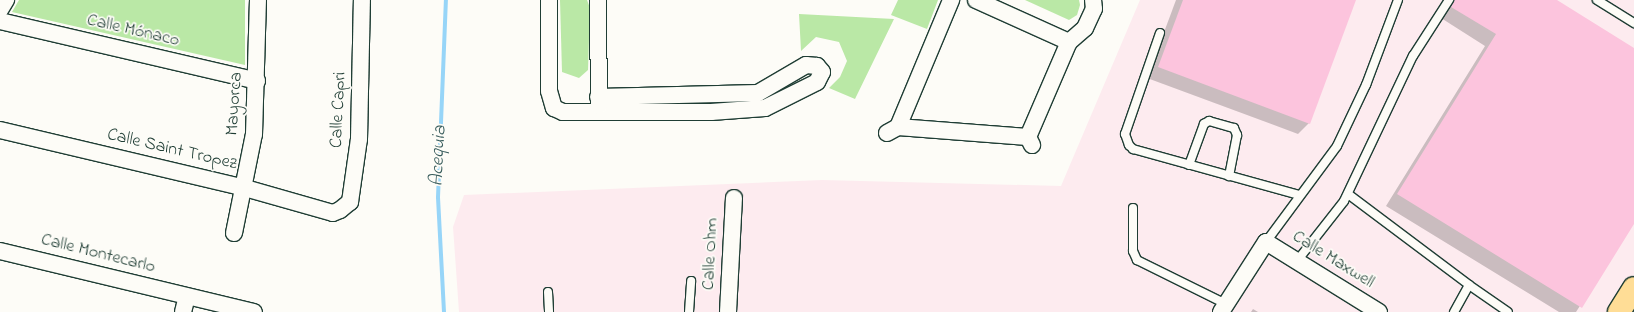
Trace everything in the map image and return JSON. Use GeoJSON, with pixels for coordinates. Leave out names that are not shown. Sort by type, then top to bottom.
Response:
{"type":"FeatureCollection","features":[{"type":"Feature","properties":{"kind":"main road"},"geometry":{"type":"LineString","coordinates":[[1619,312],[1634,288]]}},
{"type":"Feature","properties":{"kind":"street"},"geometry":{"type":"LineString","coordinates":[[0,10],[6,0]]}},
{"type":"Feature","properties":{"kind":"street","name":"Mayorca"},"geometry":{"type":"LineString","coordinates":[[234,233],[254,134],[257,81],[258,0]]}},
{"type":"Feature","properties":{"kind":"street","name":"Calle Capri"},"geometry":{"type":"LineString","coordinates":[[333,213],[350,202],[355,176],[359,139],[362,0]]}},
{"type":"Feature","properties":{"kind":"street"},"geometry":{"type":"LineString","coordinates":[[549,0],[551,103],[554,108],[563,112],[598,104],[710,94],[758,93],[806,65],[817,66],[822,72],[817,82],[770,106],[711,112],[598,104]]}},
{"type":"Feature","properties":{"kind":"street"},"geometry":{"type":"LineString","coordinates":[[598,0],[598,104]]}},
{"type":"Feature","properties":{"kind":"street"},"geometry":{"type":"LineString","coordinates":[[951,0],[893,130],[1030,141],[1069,42],[1086,28],[1094,9],[1093,0]]}},
{"type":"Feature","properties":{"kind":"street"},"geometry":{"type":"LineString","coordinates":[[976,0],[1069,42]]}},
{"type":"Feature","properties":{"kind":"street","name":"Calle Mónaco"},"geometry":{"type":"LineString","coordinates":[[0,21],[257,81]]}},
{"type":"Feature","properties":{"kind":"street"},"geometry":{"type":"LineString","coordinates":[[710,94],[711,112]]}},
{"type":"Feature","properties":{"kind":"street","name":"Calle Saint Tropez"},"geometry":{"type":"LineString","coordinates":[[0,130],[244,188],[333,213]]}},
{"type":"Feature","properties":{"kind":"street","name":"Calle Ohm"},"geometry":{"type":"LineString","coordinates":[[728,312],[734,198]]}},
{"type":"Feature","properties":{"kind":"street"},"geometry":{"type":"LineString","coordinates":[[1223,308],[1266,242]]}},
{"type":"Feature","properties":{"kind":"street","name":"Calle Maxwell"},"geometry":{"type":"LineString","coordinates":[[1266,242],[1379,312]]}},
{"type":"Feature","properties":{"kind":"street","name":"Calle Montecarlo"},"geometry":{"type":"LineString","coordinates":[[0,251],[254,312]]}},
{"type":"Feature","properties":{"kind":"street"},"geometry":{"type":"LineString","coordinates":[[183,312],[187,296]]}},
{"type":"Feature","properties":{"kind":"lane"},"geometry":{"type":"LineString","coordinates":[[1266,242],[1336,146],[1348,126],[1398,0]]}},
{"type":"Feature","properties":{"kind":"lane"},"geometry":{"type":"LineString","coordinates":[[1297,261],[1325,227],[1348,194],[1413,56],[1449,0]]}},
{"type":"Feature","properties":{"kind":"lane"},"geometry":{"type":"LineString","coordinates":[[1597,0],[1634,23]]}},
{"type":"Feature","properties":{"kind":"lane"},"geometry":{"type":"LineString","coordinates":[[1160,33],[1125,134],[1126,141],[1133,149],[1300,195]]}},
{"type":"Feature","properties":{"kind":"lane"},"geometry":{"type":"LineString","coordinates":[[1189,165],[1204,124],[1209,121],[1228,126],[1234,128],[1237,135],[1229,176]]}},
{"type":"Feature","properties":{"kind":"lane"},"geometry":{"type":"LineString","coordinates":[[1348,194],[1469,285],[1508,312]]}},
{"type":"Feature","properties":{"kind":"lane"},"geometry":{"type":"LineString","coordinates":[[1134,208],[1133,251],[1137,260],[1223,308]]}},
{"type":"Feature","properties":{"kind":"lane"},"geometry":{"type":"LineString","coordinates":[[689,312],[691,281]]}},
{"type":"Feature","properties":{"kind":"lane"},"geometry":{"type":"LineString","coordinates":[[1454,312],[1469,285]]}},
{"type":"Feature","properties":{"kind":"lane"},"geometry":{"type":"LineString","coordinates":[[548,292],[549,312]]}},
{"type":"Feature","properties":{"kind":"shaded area"},"geometry":{"type":"Polygon","coordinates":[[[1140,0],[1634,0],[1634,312],[459,312],[453,227],[464,195],[822,180],[1061,186],[1140,0]]]}},
{"type":"Feature","properties":{"kind":"green space"},"geometry":{"type":"Polygon","coordinates":[[[19,0],[245,0],[245,65],[12,12],[19,0]]]}},
{"type":"Feature","properties":{"kind":"green space"},"geometry":{"type":"Polygon","coordinates":[[[560,0],[587,0],[590,8],[588,70],[579,78],[562,72],[560,0]]]}},
{"type":"Feature","properties":{"kind":"green space"},"geometry":{"type":"Polygon","coordinates":[[[898,0],[938,0],[927,29],[891,15],[898,0]]]}},
{"type":"Feature","properties":{"kind":"green space"},"geometry":{"type":"Polygon","coordinates":[[[1025,0],[1079,0],[1080,5],[1077,15],[1069,20],[1025,0]]]}},
{"type":"Feature","properties":{"kind":"green space"},"geometry":{"type":"Polygon","coordinates":[[[799,14],[894,19],[855,99],[829,88],[840,77],[847,61],[839,42],[816,37],[801,51],[799,14]]]}},
{"type":"Feature","properties":{"kind":"building"},"geometry":{"type":"Polygon","coordinates":[[[1183,0],[1356,0],[1310,124],[1158,67],[1183,0]]]}},
{"type":"Feature","properties":{"kind":"building"},"geometry":{"type":"Polygon","coordinates":[[[1454,0],[1557,0],[1634,48],[1634,224],[1582,308],[1397,194],[1496,34],[1451,7],[1454,0]]]}},
{"type":"Feature","properties":{"kind":"waterway","name":"Acequia"},"geometry":{"type":"LineString","coordinates":[[444,312],[438,197],[446,0]]}}]}
